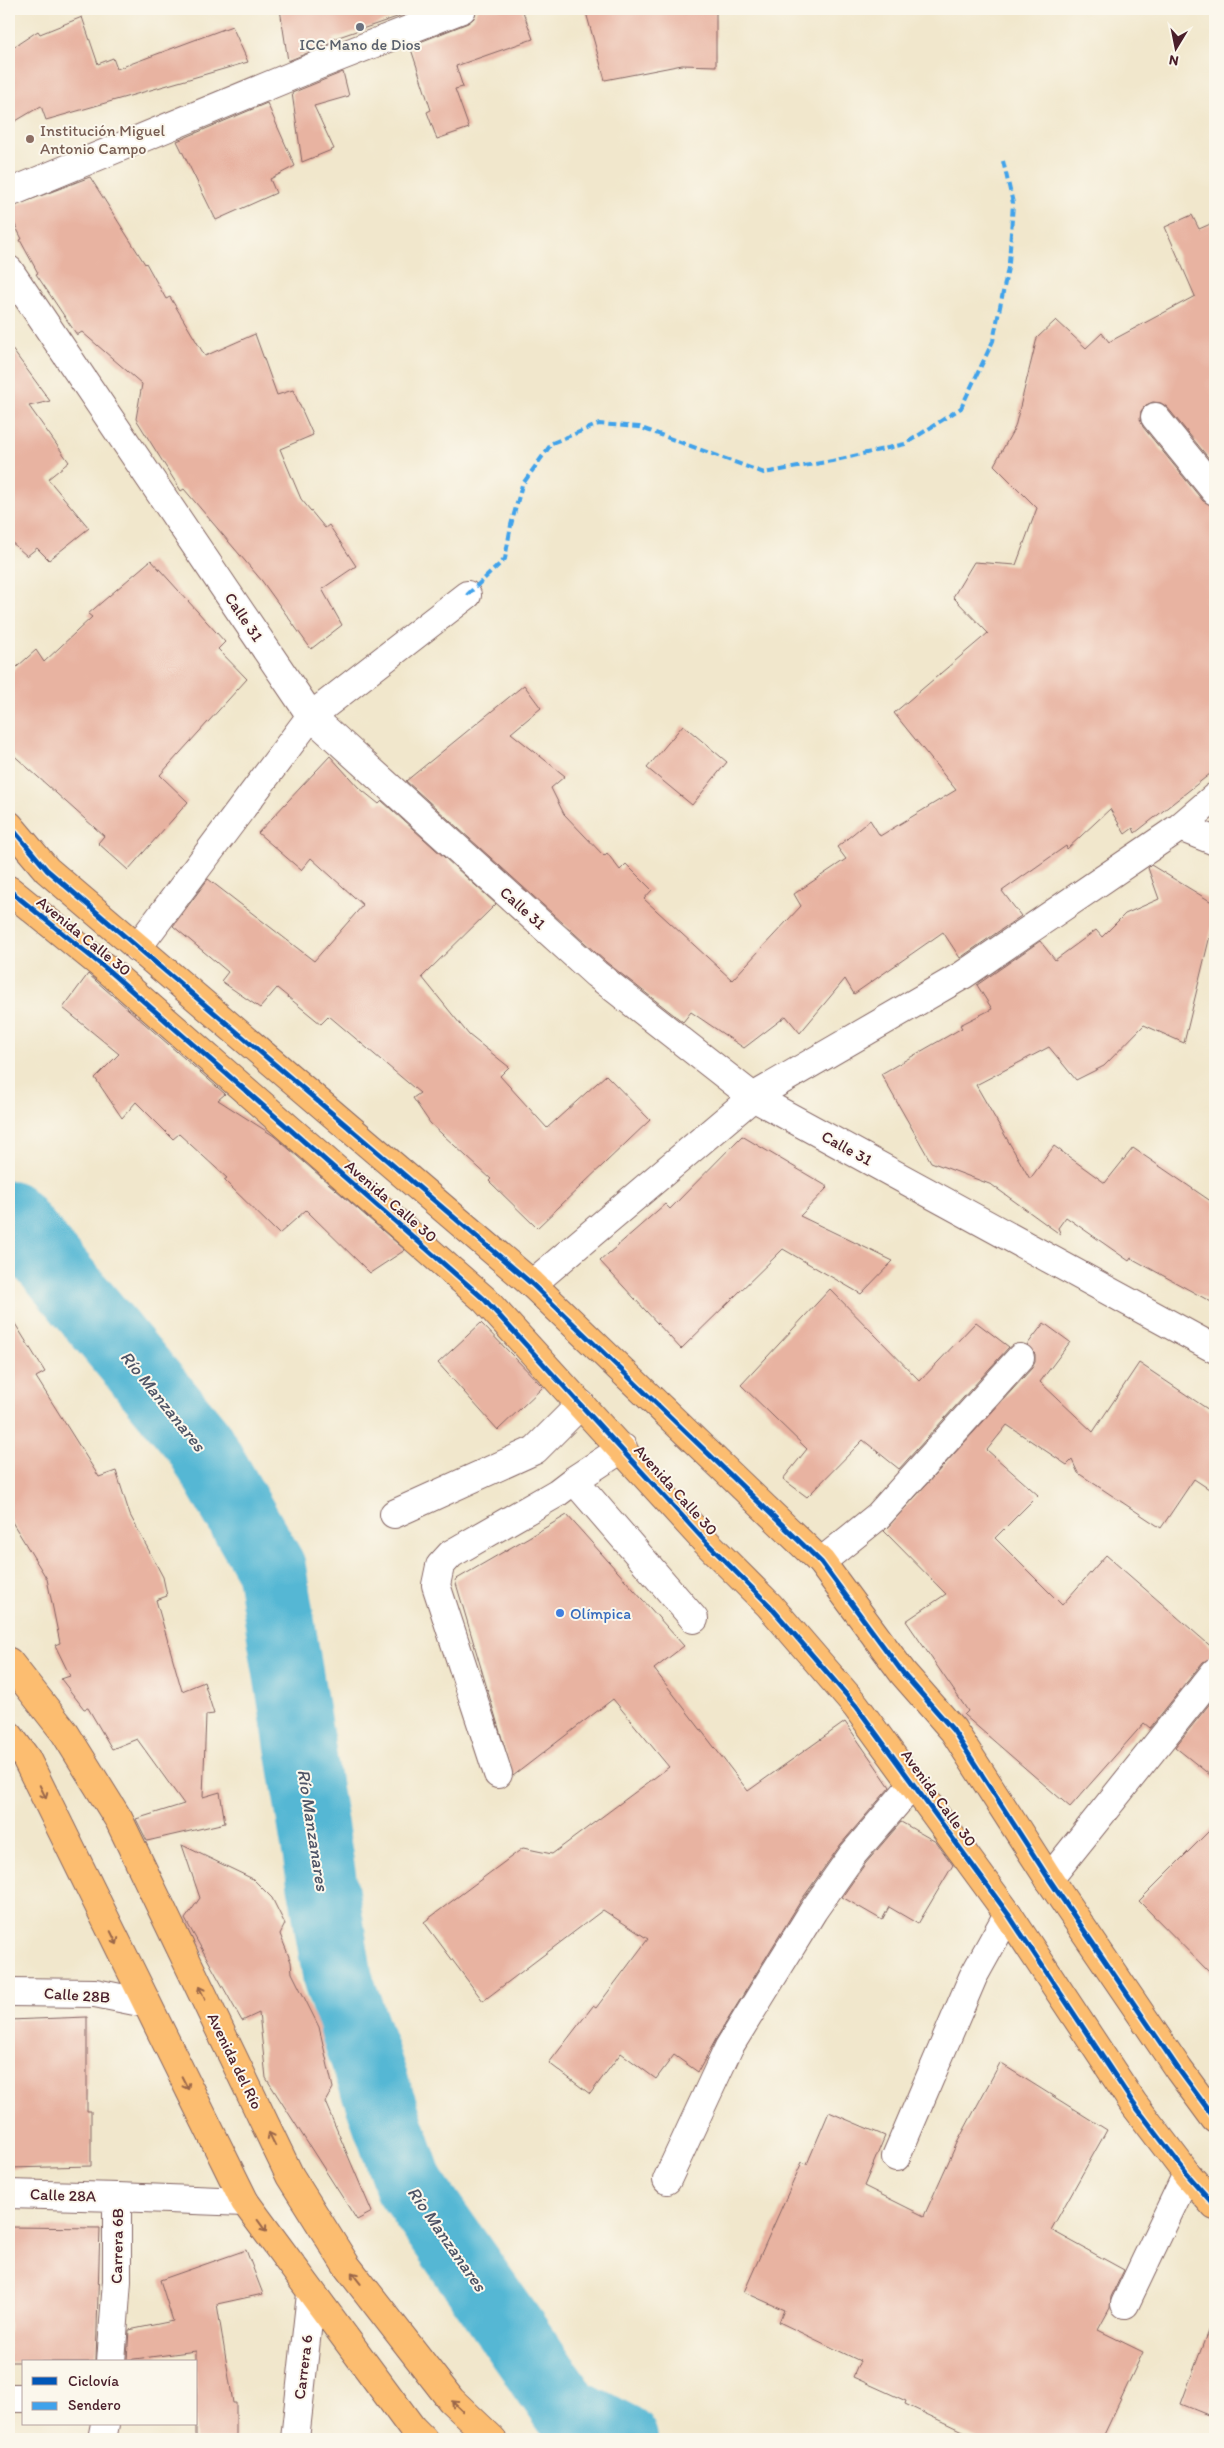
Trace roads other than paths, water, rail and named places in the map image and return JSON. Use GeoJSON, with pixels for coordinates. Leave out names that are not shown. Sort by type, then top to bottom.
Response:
{"type":"FeatureCollection","features":[{"type":"Feature","properties":{"kind":"main road","name":"Avenida Calle 30"},"geometry":{"type":"LineString","coordinates":[[9,825],[47,870],[532,1284],[821,1562],[904,1673],[953,1730],[1049,1879],[1179,2070],[1215,2119]]}},
{"type":"Feature","properties":{"kind":"main road","name":"Avenida Calle 30"},"geometry":{"type":"LineString","coordinates":[[9,890],[109,971],[485,1300],[623,1448],[705,1541],[776,1612],[856,1706],[914,1784],[1008,1914],[1133,2103],[1187,2174],[1215,2206]]}},
{"type":"Feature","properties":{"kind":"main road","name":"Avenida del Río"},"geometry":{"type":"LineString","coordinates":[[9,1662],[65,1733],[119,1820],[290,2176],[352,2272],[451,2400],[492,2439]]}},
{"type":"Feature","properties":{"kind":"main road"},"geometry":{"type":"LineString","coordinates":[[9,1735],[18,1758],[145,2003],[245,2202],[311,2294],[412,2428],[424,2439]]}},
{"type":"Feature","properties":{"kind":"street"},"geometry":{"type":"LineString","coordinates":[[9,193],[316,66],[462,9]]}},
{"type":"Feature","properties":{"kind":"street","name":"Calle 31"},"geometry":{"type":"LineString","coordinates":[[9,270],[311,716],[596,974],[753,1097],[1215,1349]]}},
{"type":"Feature","properties":{"kind":"street"},"geometry":{"type":"LineString","coordinates":[[1154,416],[1215,491]]}},
{"type":"Feature","properties":{"kind":"street"},"geometry":{"type":"LineString","coordinates":[[137,948],[311,716],[467,595]]}},
{"type":"Feature","properties":{"kind":"street"},"geometry":{"type":"LineString","coordinates":[[532,1284],[753,1097],[963,975],[1180,827],[1215,797]]}},
{"type":"Feature","properties":{"kind":"street"},"geometry":{"type":"LineString","coordinates":[[1180,827],[1215,842]]}},
{"type":"Feature","properties":{"kind":"street"},"geometry":{"type":"LineString","coordinates":[[821,1562],[878,1516],[1020,1358]]}},
{"type":"Feature","properties":{"kind":"street"},"geometry":{"type":"LineString","coordinates":[[394,1514],[535,1450],[581,1404]]}},
{"type":"Feature","properties":{"kind":"street"},"geometry":{"type":"LineString","coordinates":[[498,1774],[436,1585],[440,1566],[451,1554],[557,1494],[574,1480],[623,1448]]}},
{"type":"Feature","properties":{"kind":"street"},"geometry":{"type":"LineString","coordinates":[[574,1480],[694,1619]]}},
{"type":"Feature","properties":{"kind":"street"},"geometry":{"type":"LineString","coordinates":[[1049,1879],[1215,1672]]}},
{"type":"Feature","properties":{"kind":"street"},"geometry":{"type":"LineString","coordinates":[[667,2180],[729,2047],[813,1911],[853,1854],[914,1784]]}},
{"type":"Feature","properties":{"kind":"street"},"geometry":{"type":"LineString","coordinates":[[896,2158],[973,1977],[1008,1914]]}},
{"type":"Feature","properties":{"kind":"street","name":"Calle 28B"},"geometry":{"type":"LineString","coordinates":[[9,1992],[96,1993],[145,2003]]}},
{"type":"Feature","properties":{"kind":"street"},"geometry":{"type":"LineString","coordinates":[[1125,2304],[1187,2174]]}},
{"type":"Feature","properties":{"kind":"street","name":"Calle 28A"},"geometry":{"type":"LineString","coordinates":[[9,2194],[117,2197]]}},
{"type":"Feature","properties":{"kind":"street","name":"Carrera 6B"},"geometry":{"type":"LineString","coordinates":[[112,2360],[117,2281],[117,2197],[245,2202]]}},
{"type":"Feature","properties":{"kind":"street","name":"Carrera 6"},"geometry":{"type":"LineString","coordinates":[[295,2439],[311,2294]]}},
{"type":"Feature","properties":{"kind":"street"},"geometry":{"type":"LineString","coordinates":[[9,2398],[22,2398]]}},
{"type":"Feature","properties":{"kind":"street"},"geometry":{"type":"LineString","coordinates":[[102,2439],[105,2426]]}},
{"type":"Feature","properties":{"kind":"waterway","name":"Río Manzanares"},"geometry":{"type":"LineString","coordinates":[[9,1215],[198,1441],[271,1568],[338,1980],[409,2184],[567,2410],[623,2439]]}},
{"type":"Feature","properties":{"kind":"place","name":"ICC Mano de Dios"},"geometry":{"type":"Point","coordinates":[360,27]}},
{"type":"Feature","properties":{"kind":"place","name":"Institución Miguel Antonio Campo"},"geometry":{"type":"Point","coordinates":[30,139]}},
{"type":"Feature","properties":{"kind":"place","name":"Olímpica"},"geometry":{"type":"Point","coordinates":[560,1613]}}]}
